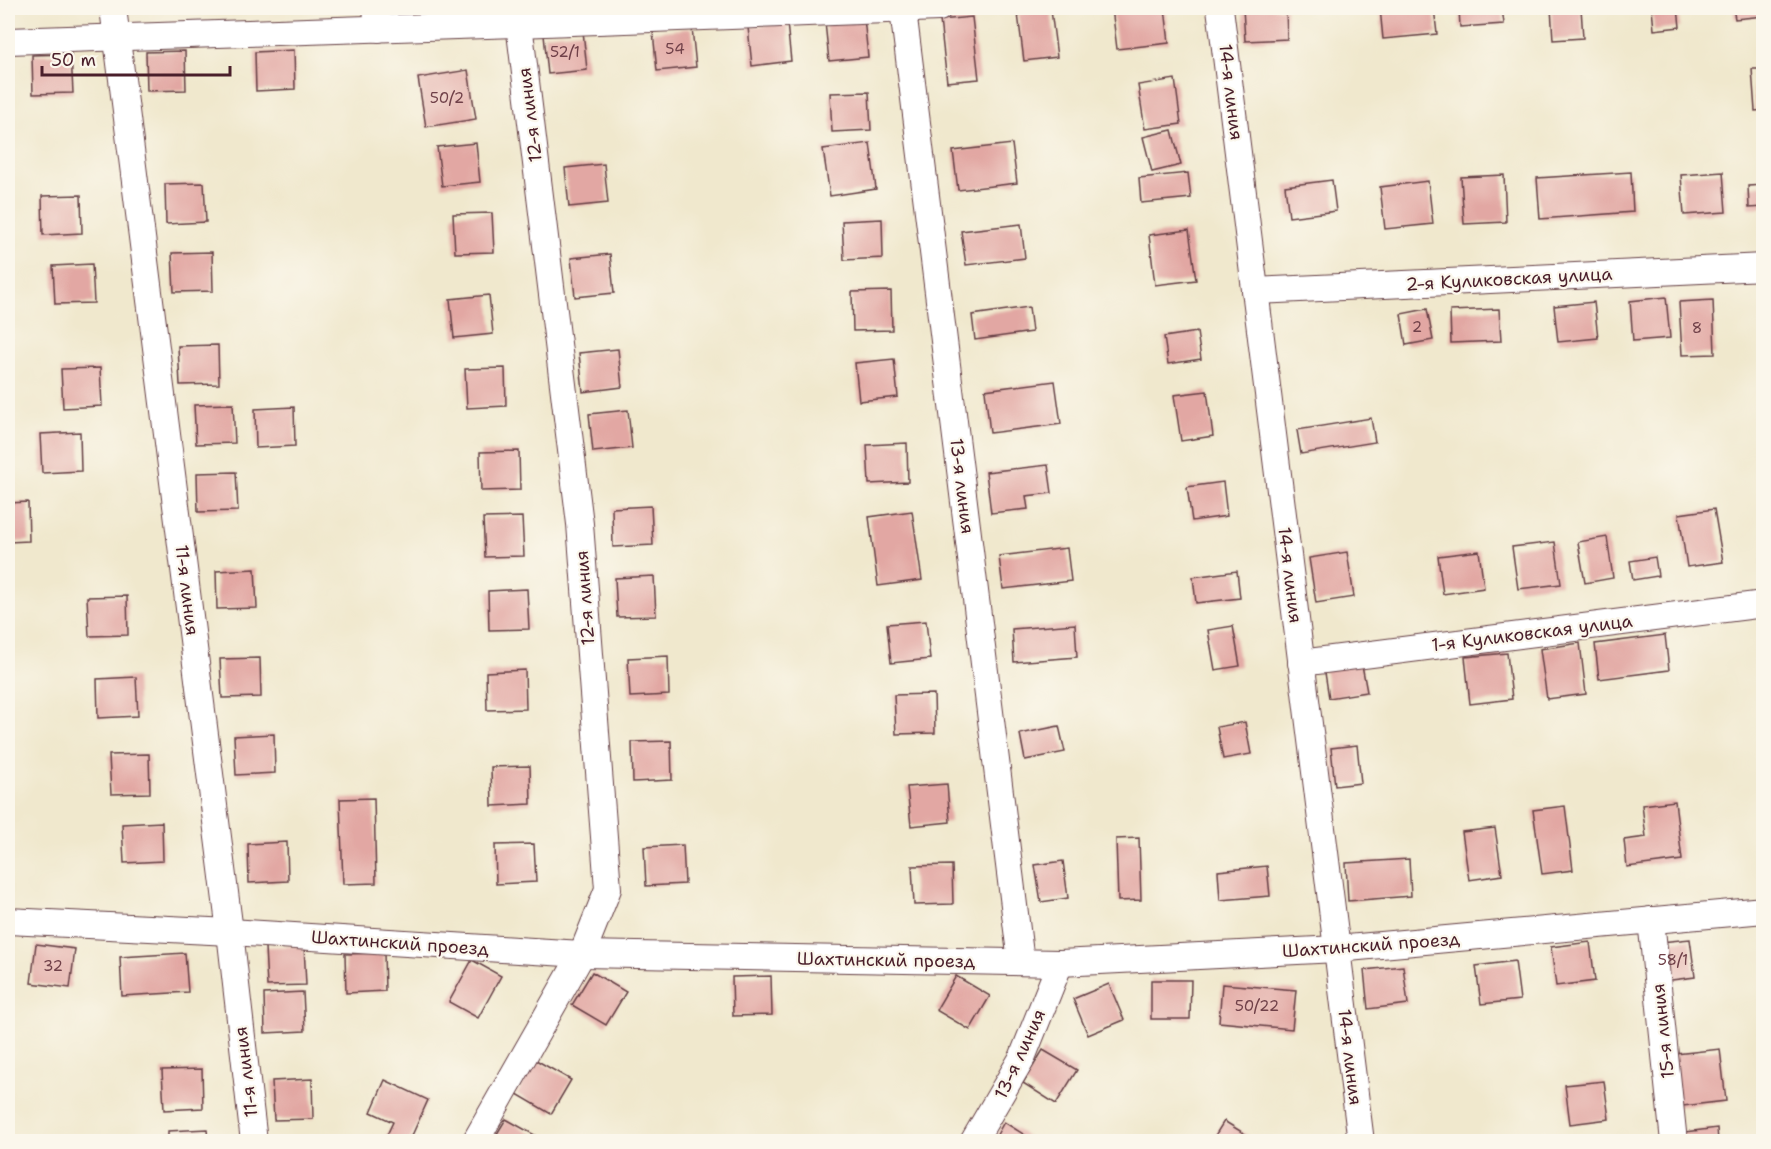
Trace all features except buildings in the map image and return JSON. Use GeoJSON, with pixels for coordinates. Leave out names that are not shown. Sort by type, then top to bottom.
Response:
{"type":"FeatureCollection","features":[{"type":"Feature","properties":{"kind":"street","name":"11-я линия"},"geometry":{"type":"LineString","coordinates":[[113,8],[255,1142]]}},
{"type":"Feature","properties":{"kind":"street"},"geometry":{"type":"LineString","coordinates":[[8,40],[116,38],[377,18],[519,24],[654,13],[920,8]]}},
{"type":"Feature","properties":{"kind":"street","name":"13-я линия"},"geometry":{"type":"LineString","coordinates":[[920,8],[1022,962]]}},
{"type":"Feature","properties":{"kind":"street","name":"14-я линия"},"geometry":{"type":"LineString","coordinates":[[1220,8],[1361,1142]]}},
{"type":"Feature","properties":{"kind":"street","name":"12-я линия"},"geometry":{"type":"LineString","coordinates":[[475,1142],[582,954],[608,889],[580,524],[519,24]]}},
{"type":"Feature","properties":{"kind":"street","name":"2-я Куликовская улица"},"geometry":{"type":"LineString","coordinates":[[1255,291],[1764,267]]}},
{"type":"Feature","properties":{"kind":"street","name":"1-я Куликовская улица"},"geometry":{"type":"LineString","coordinates":[[1301,663],[1764,604]]}},
{"type":"Feature","properties":{"kind":"street","name":"Шахтинский проезд"},"geometry":{"type":"LineString","coordinates":[[8,921],[582,954],[1060,963],[1337,949],[1764,910]]}},
{"type":"Feature","properties":{"kind":"street","name":"15-я линия"},"geometry":{"type":"LineString","coordinates":[[1651,920],[1674,1142]]}},
{"type":"Feature","properties":{"kind":"street","name":"13-я линия"},"geometry":{"type":"LineString","coordinates":[[973,1142],[1022,1058],[1060,963]]}}]}
